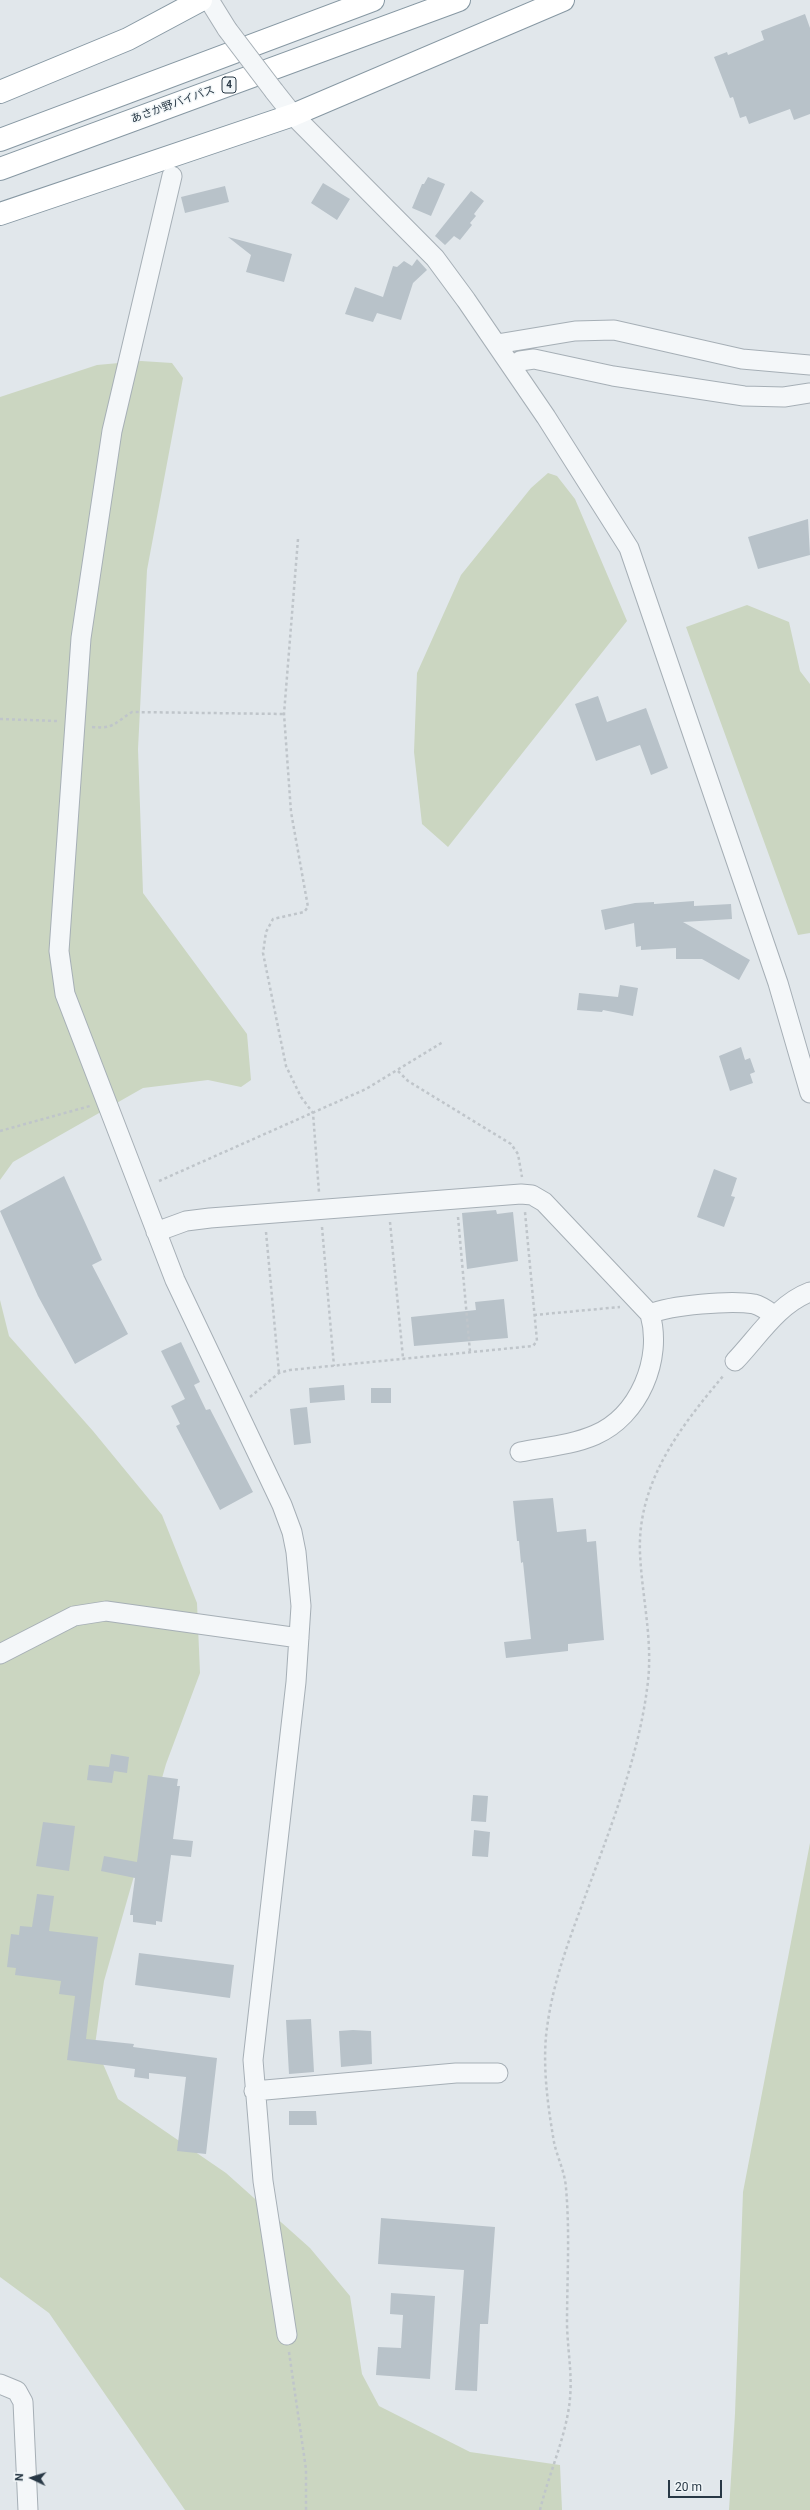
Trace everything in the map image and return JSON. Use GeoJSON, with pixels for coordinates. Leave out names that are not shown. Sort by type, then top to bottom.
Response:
{"type":"FeatureCollection","features":[{"type":"Feature","properties":{"kind":"highway"},"geometry":{"type":"LineString","coordinates":[[0,92],[128,38],[201,0]]}},
{"type":"Feature","properties":{"kind":"highway"},"geometry":{"type":"LineString","coordinates":[[0,140],[373,0]]}},
{"type":"Feature","properties":{"kind":"highway","name":"あさか野バイパス"},"geometry":{"type":"LineString","coordinates":[[0,169],[459,0]]}},
{"type":"Feature","properties":{"kind":"highway"},"geometry":{"type":"LineString","coordinates":[[0,214],[293,115],[563,0]]}},
{"type":"Feature","properties":{"kind":"street"},"geometry":{"type":"LineString","coordinates":[[209,0],[227,29],[293,115],[435,258],[512,366],[629,548],[778,983],[810,1093]]}},
{"type":"Feature","properties":{"kind":"street"},"geometry":{"type":"LineString","coordinates":[[172,176],[112,431],[81,638],[59,951],[65,994],[175,1280],[237,1410],[292,1532],[302,1606],[296,1682],[259,1992],[253,2060],[254,2091],[263,2181],[287,2335]]}},
{"type":"Feature","properties":{"kind":"street"},"geometry":{"type":"LineString","coordinates":[[497,344],[575,330],[614,330],[742,359],[810,365]]}},
{"type":"Feature","properties":{"kind":"street"},"geometry":{"type":"LineString","coordinates":[[512,366],[520,361],[534,359],[613,376],[744,396],[784,397],[810,393]]}},
{"type":"Feature","properties":{"kind":"street"},"geometry":{"type":"LineString","coordinates":[[156,1232],[186,1221],[320,1208],[524,1194],[532,1195],[544,1202],[646,1310],[654,1325],[654,1352],[642,1387],[629,1409],[609,1427],[594,1436],[520,1452]]}},
{"type":"Feature","properties":{"kind":"street"},"geometry":{"type":"LineString","coordinates":[[735,1361],[775,1316],[793,1301],[810,1292]]}},
{"type":"Feature","properties":{"kind":"street"},"geometry":{"type":"LineString","coordinates":[[646,1310],[682,1306],[738,1303],[761,1306],[775,1316]]}},
{"type":"Feature","properties":{"kind":"street"},"geometry":{"type":"LineString","coordinates":[[0,1654],[74,1616],[106,1611],[299,1638]]}},
{"type":"Feature","properties":{"kind":"street"},"geometry":{"type":"LineString","coordinates":[[254,2091],[456,2073],[498,2073]]}},
{"type":"Feature","properties":{"kind":"street"},"geometry":{"type":"LineString","coordinates":[[0,2384],[17,2390],[23,2402],[28,2510]]}},
{"type":"Feature","properties":{"kind":"path"},"geometry":{"type":"LineString","coordinates":[[298,539],[284,714],[290,812],[308,907],[304,912],[272,919],[266,932],[263,953],[286,1066],[301,1098],[313,1113],[334,1366]]}},
{"type":"Feature","properties":{"kind":"path"},"geometry":{"type":"LineString","coordinates":[[0,718],[56,720],[74,725],[107,728],[116,725],[132,712],[284,714]]}},
{"type":"Feature","properties":{"kind":"path"},"geometry":{"type":"LineString","coordinates":[[159,1181],[366,1089],[398,1072],[443,1042]]}},
{"type":"Feature","properties":{"kind":"path"},"geometry":{"type":"LineString","coordinates":[[237,1410],[279,1373],[290,1370],[533,1346],[537,1341],[524,1194],[520,1160],[515,1148],[408,1081],[398,1072]]}},
{"type":"Feature","properties":{"kind":"path"},"geometry":{"type":"LineString","coordinates":[[0,1131],[106,1102]]}},
{"type":"Feature","properties":{"kind":"path"},"geometry":{"type":"LineString","coordinates":[[456,1198],[470,1352]]}},
{"type":"Feature","properties":{"kind":"path"},"geometry":{"type":"LineString","coordinates":[[388,1203],[403,1358]]}},
{"type":"Feature","properties":{"kind":"path"},"geometry":{"type":"LineString","coordinates":[[264,1213],[279,1373]]}},
{"type":"Feature","properties":{"kind":"path"},"geometry":{"type":"LineString","coordinates":[[534,1315],[646,1310]]}},
{"type":"Feature","properties":{"kind":"path"},"geometry":{"type":"LineString","coordinates":[[540,2510],[568,2416],[572,2381],[568,2352],[566,2185],[554,2145],[544,2062],[550,2002],[560,1962],[594,1872],[640,1730],[648,1686],[649,1660],[648,1621],[640,1554],[641,1518],[658,1467],[668,1448],[696,1408],[735,1361]]}},
{"type":"Feature","properties":{"kind":"path"},"geometry":{"type":"LineString","coordinates":[[287,2335],[306,2469],[306,2510]]}},
{"type":"Feature","properties":{"kind":"green space"},"geometry":{"type":"Polygon","coordinates":[[[141,361],[172,363],[183,378],[147,570],[138,749],[143,893],[247,1034],[251,1080],[241,1087],[208,1080],[143,1088],[13,1162],[0,1180],[0,397],[97,365],[141,361]]]}},
{"type":"Feature","properties":{"kind":"green space"},"geometry":{"type":"Polygon","coordinates":[[[548,473],[557,476],[575,499],[627,621],[448,847],[422,824],[414,752],[417,673],[461,575],[531,488],[548,473]]]}},
{"type":"Feature","properties":{"kind":"green space"},"geometry":{"type":"Polygon","coordinates":[[[747,605],[789,622],[800,671],[810,684],[810,933],[798,935],[686,627],[747,605]]]}},
{"type":"Feature","properties":{"kind":"green space"},"geometry":{"type":"Polygon","coordinates":[[[0,1300],[9,1336],[93,1431],[162,1515],[197,1603],[200,1673],[166,1764],[104,1981],[95,2045],[118,2099],[226,2173],[310,2248],[350,2296],[362,2374],[379,2406],[470,2452],[560,2465],[562,2510],[185,2510],[49,2313],[0,2277],[0,1300]]]}},
{"type":"Feature","properties":{"kind":"green space"},"geometry":{"type":"Polygon","coordinates":[[[810,1843],[810,2510],[729,2510],[735,2414],[743,2192],[810,1843]]]}},
{"type":"Feature","properties":{"kind":"building"},"geometry":{"type":"Polygon","coordinates":[[[805,14],[810,28],[810,114],[794,120],[790,109],[749,124],[746,116],[740,118],[733,97],[730,98],[714,57],[727,52],[728,55],[764,40],[761,31],[805,14]]]}},
{"type":"Feature","properties":{"kind":"building"},"geometry":{"type":"Polygon","coordinates":[[[428,177],[445,184],[431,216],[412,208],[422,184],[424,184],[428,177]]]}},
{"type":"Feature","properties":{"kind":"building"},"geometry":{"type":"Polygon","coordinates":[[[323,183],[350,199],[337,220],[311,203],[323,183]]]}},
{"type":"Feature","properties":{"kind":"building"},"geometry":{"type":"Polygon","coordinates":[[[225,186],[229,202],[185,213],[181,197],[225,186]]]}},
{"type":"Feature","properties":{"kind":"building"},"geometry":{"type":"Polygon","coordinates":[[[471,191],[484,201],[474,214],[476,216],[470,223],[472,225],[460,240],[454,236],[445,245],[435,236],[471,191]]]}},
{"type":"Feature","properties":{"kind":"building"},"geometry":{"type":"Polygon","coordinates":[[[228,237],[292,254],[284,282],[246,272],[251,255],[228,237]]]}},
{"type":"Feature","properties":{"kind":"building"},"geometry":{"type":"Polygon","coordinates":[[[417,259],[427,270],[413,283],[401,320],[377,313],[373,322],[345,314],[355,287],[383,297],[393,266],[397,267],[404,261],[412,266],[417,259]]]}},
{"type":"Feature","properties":{"kind":"building"},"geometry":{"type":"Polygon","coordinates":[[[808,519],[810,555],[758,569],[748,537],[808,519]]]}},
{"type":"Feature","properties":{"kind":"building"},"geometry":{"type":"Polygon","coordinates":[[[598,696],[607,722],[646,708],[668,768],[651,775],[640,745],[596,761],[575,704],[598,696]]]}},
{"type":"Feature","properties":{"kind":"building"},"geometry":{"type":"Polygon","coordinates":[[[694,901],[694,906],[731,904],[732,919],[683,922],[750,960],[739,980],[702,959],[676,959],[676,948],[641,950],[641,946],[636,947],[634,923],[605,930],[601,910],[635,903],[654,902],[654,904],[694,901]]]}},
{"type":"Feature","properties":{"kind":"building"},"geometry":{"type":"Polygon","coordinates":[[[620,985],[638,988],[633,1016],[603,1010],[602,1012],[577,1010],[579,993],[618,997],[620,985]]]}},
{"type":"Feature","properties":{"kind":"building"},"geometry":{"type":"Polygon","coordinates":[[[741,1047],[745,1060],[750,1058],[755,1072],[750,1074],[753,1083],[730,1091],[719,1056],[741,1047]]]}},
{"type":"Feature","properties":{"kind":"building"},"geometry":{"type":"Polygon","coordinates":[[[714,1169],[737,1178],[731,1196],[735,1197],[724,1227],[697,1217],[714,1169]]]}},
{"type":"Feature","properties":{"kind":"building"},"geometry":{"type":"Polygon","coordinates":[[[64,1176],[102,1260],[92,1265],[128,1334],[75,1364],[38,1296],[0,1211],[64,1176]]]}},
{"type":"Feature","properties":{"kind":"building"},"geometry":{"type":"Polygon","coordinates":[[[496,1210],[497,1214],[513,1212],[518,1261],[467,1269],[462,1213],[496,1210]]]}},
{"type":"Feature","properties":{"kind":"building"},"geometry":{"type":"Polygon","coordinates":[[[504,1299],[508,1338],[414,1346],[411,1317],[476,1310],[475,1302],[504,1299]]]}},
{"type":"Feature","properties":{"kind":"building"},"geometry":{"type":"Polygon","coordinates":[[[181,1342],[200,1382],[194,1385],[206,1410],[210,1409],[253,1492],[220,1510],[176,1426],[180,1424],[171,1406],[185,1399],[161,1351],[181,1342]]]}},
{"type":"Feature","properties":{"kind":"building"},"geometry":{"type":"Polygon","coordinates":[[[344,1385],[345,1400],[310,1403],[309,1388],[344,1385]]]}},
{"type":"Feature","properties":{"kind":"building"},"geometry":{"type":"Polygon","coordinates":[[[371,1388],[391,1388],[391,1403],[371,1403],[371,1388]]]}},
{"type":"Feature","properties":{"kind":"building"},"geometry":{"type":"Polygon","coordinates":[[[307,1407],[311,1443],[294,1445],[290,1409],[307,1407]]]}},
{"type":"Feature","properties":{"kind":"building"},"geometry":{"type":"Polygon","coordinates":[[[553,1498],[557,1532],[586,1529],[587,1542],[596,1541],[604,1640],[568,1644],[568,1651],[506,1658],[504,1642],[531,1639],[523,1562],[521,1563],[519,1541],[517,1541],[513,1501],[553,1498]]]}},
{"type":"Feature","properties":{"kind":"building"},"geometry":{"type":"Polygon","coordinates":[[[111,1754],[129,1757],[127,1773],[114,1771],[112,1783],[87,1780],[89,1765],[109,1767],[111,1754]]]}},
{"type":"Feature","properties":{"kind":"building"},"geometry":{"type":"Polygon","coordinates":[[[148,1775],[178,1779],[177,1786],[180,1786],[173,1839],[193,1841],[191,1857],[171,1855],[162,1922],[156,1921],[156,1925],[133,1922],[133,1915],[130,1915],[135,1878],[101,1871],[104,1856],[137,1862],[148,1775]]]}},
{"type":"Feature","properties":{"kind":"building"},"geometry":{"type":"Polygon","coordinates":[[[473,1795],[488,1796],[486,1822],[471,1821],[473,1795]]]}},
{"type":"Feature","properties":{"kind":"building"},"geometry":{"type":"Polygon","coordinates":[[[43,1822],[75,1826],[69,1871],[36,1866],[43,1822]]]}},
{"type":"Feature","properties":{"kind":"building"},"geometry":{"type":"Polygon","coordinates":[[[474,1830],[490,1832],[488,1857],[472,1856],[474,1830]]]}},
{"type":"Feature","properties":{"kind":"building"},"geometry":{"type":"Polygon","coordinates":[[[37,1894],[54,1896],[49,1931],[98,1937],[86,2039],[134,2044],[133,2047],[217,2058],[206,2154],[177,2151],[186,2077],[149,2073],[149,2079],[134,2077],[135,2069],[67,2060],[75,1996],[59,1994],[61,1981],[15,1975],[16,1968],[7,1967],[11,1934],[19,1935],[20,1926],[32,1927],[37,1894]]]}},
{"type":"Feature","properties":{"kind":"building"},"geometry":{"type":"Polygon","coordinates":[[[139,1953],[234,1965],[230,1998],[135,1985],[139,1953]]]}},
{"type":"Feature","properties":{"kind":"building"},"geometry":{"type":"Polygon","coordinates":[[[311,2019],[314,2072],[289,2074],[286,2020],[311,2019]]]}},
{"type":"Feature","properties":{"kind":"building"},"geometry":{"type":"Polygon","coordinates":[[[339,2031],[371,2031],[372,2064],[341,2067],[339,2031]]]}},
{"type":"Feature","properties":{"kind":"building"},"geometry":{"type":"Polygon","coordinates":[[[289,2111],[316,2111],[317,2125],[289,2125],[289,2111]]]}},
{"type":"Feature","properties":{"kind":"building"},"geometry":{"type":"Polygon","coordinates":[[[381,2218],[495,2227],[488,2324],[480,2324],[477,2391],[455,2390],[464,2270],[378,2264],[381,2218]]]}},
{"type":"Feature","properties":{"kind":"building"},"geometry":{"type":"Polygon","coordinates":[[[391,2293],[435,2296],[430,2379],[376,2375],[378,2347],[401,2348],[403,2315],[390,2314],[391,2293]]]}}]}
